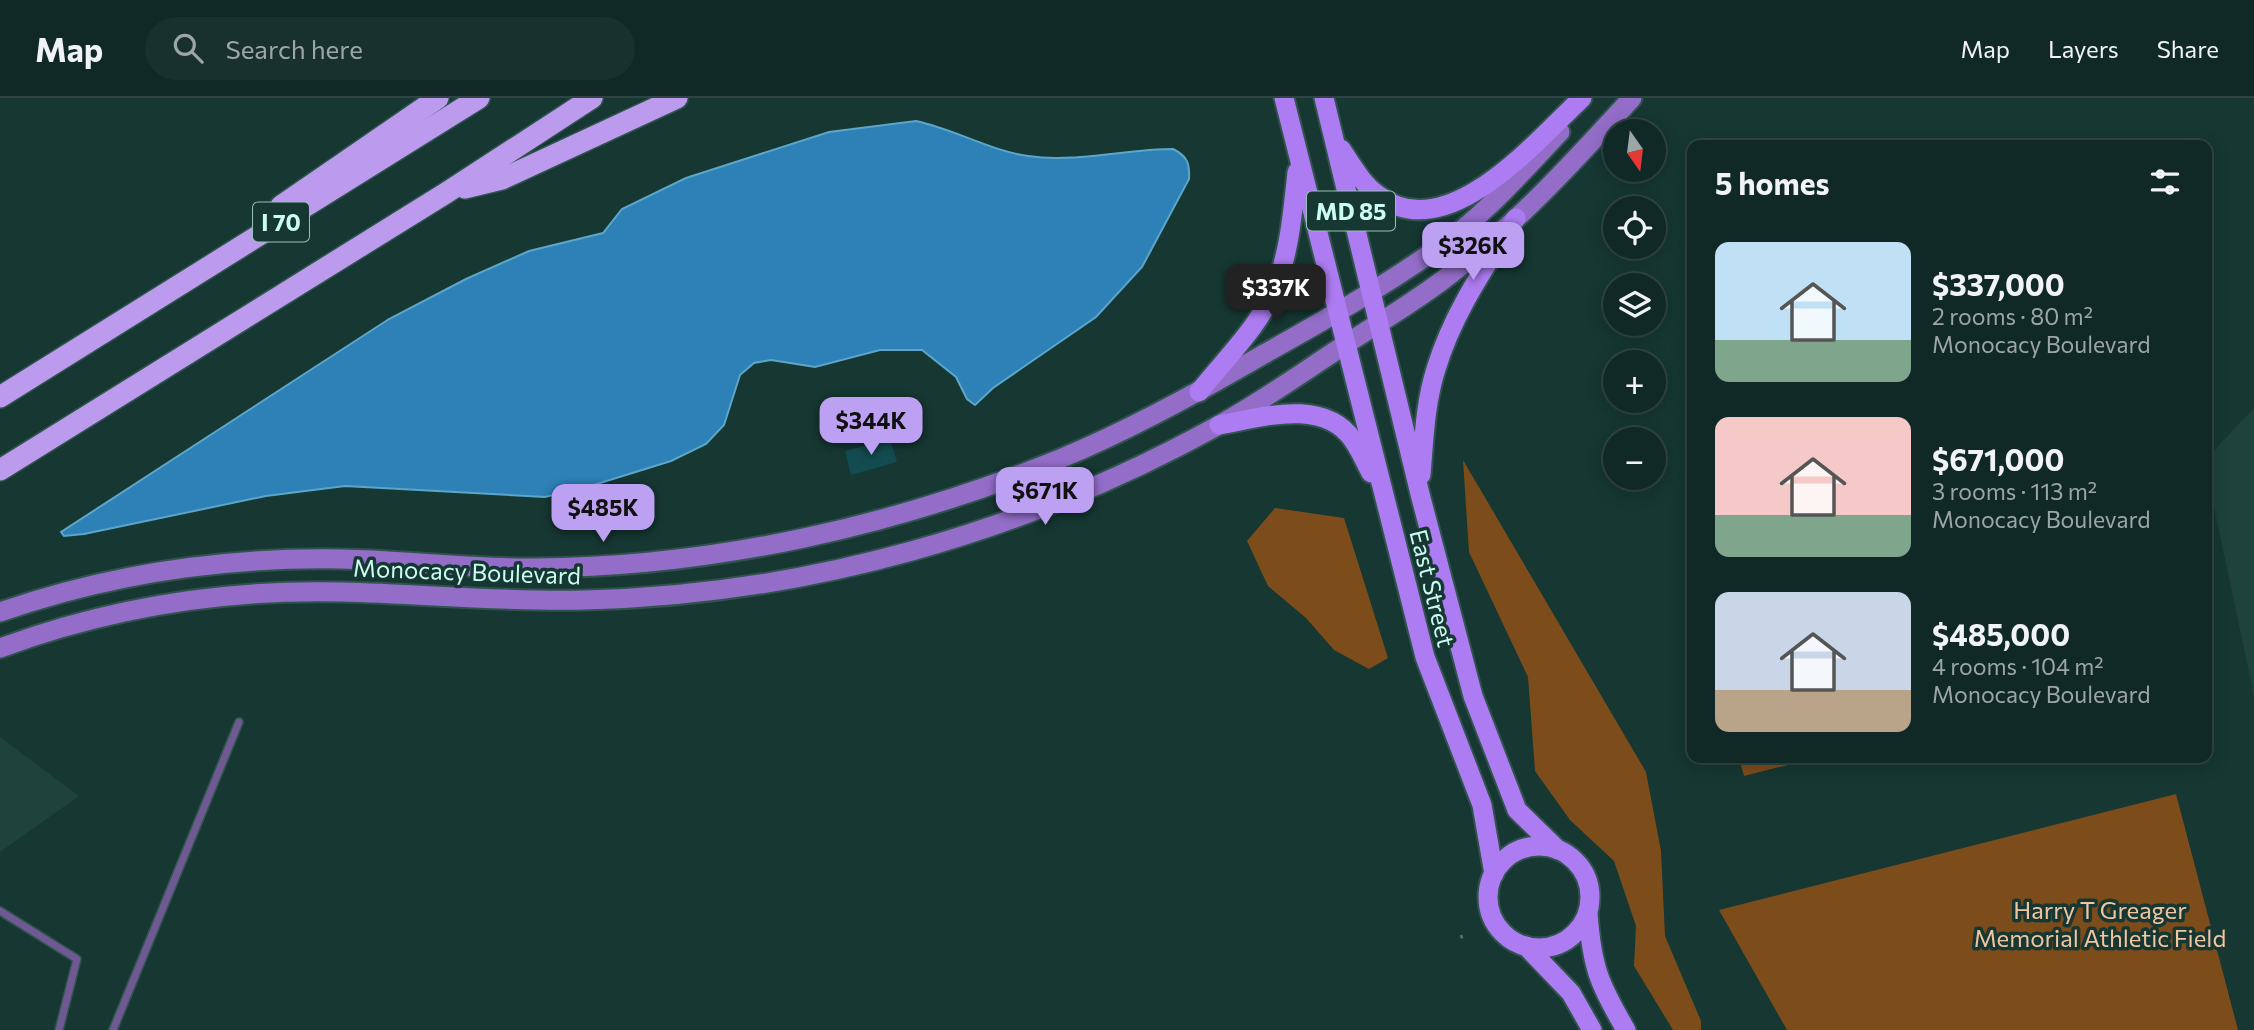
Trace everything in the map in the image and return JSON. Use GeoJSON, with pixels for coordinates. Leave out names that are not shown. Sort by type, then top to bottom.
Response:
{"type":"FeatureCollection","features":[{"type":"Feature","properties":{"kind":"highway"},"geometry":{"type":"LineString","coordinates":[[83,345],[438,98]]}},
{"type":"Feature","properties":{"kind":"highway","name":"I 70"},"geometry":{"type":"LineString","coordinates":[[0,397],[478,98]]}},
{"type":"Feature","properties":{"kind":"highway","name":"I 70"},"geometry":{"type":"LineString","coordinates":[[0,470],[446,193],[592,98]]}},
{"type":"Feature","properties":{"kind":"highway"},"geometry":{"type":"LineString","coordinates":[[446,193],[502,179],[677,98]]}},
{"type":"Feature","properties":{"kind":"main road","name":"MD 85"},"geometry":{"type":"LineString","coordinates":[[1284,98],[1337,310]]}},
{"type":"Feature","properties":{"kind":"main road","name":"MD 85"},"geometry":{"type":"LineString","coordinates":[[1324,98],[1380,324]]}},
{"type":"Feature","properties":{"kind":"main road"},"geometry":{"type":"LineString","coordinates":[[1333,139],[1378,195],[1410,210],[1433,211],[1480,189],[1582,98]]}},
{"type":"Feature","properties":{"kind":"main road","name":"Monocacy Boulevard"},"geometry":{"type":"LineString","coordinates":[[0,612],[72,590],[145,573],[213,564],[344,559],[537,568],[727,553],[917,510],[988,487],[1075,453],[1199,392],[1371,290],[1440,247],[1482,211],[1591,98]]}},
{"type":"Feature","properties":{"kind":"main road","name":"Monocacy Boulevard"},"geometry":{"type":"LineString","coordinates":[[0,648],[97,617],[162,603],[219,596],[344,592],[484,600],[589,600],[666,596],[783,581],[924,548],[1003,522],[1073,495],[1219,425],[1380,324],[1454,272],[1516,218],[1632,98]]}},
{"type":"Feature","properties":{"kind":"main road"},"geometry":{"type":"LineString","coordinates":[[1199,392],[1255,324],[1277,284],[1290,231],[1298,157]]}},
{"type":"Feature","properties":{"kind":"main road"},"geometry":{"type":"LineString","coordinates":[[1420,494],[1426,419],[1435,372],[1450,328],[1468,293],[1516,218]]}},
{"type":"Feature","properties":{"kind":"main road","name":"East Street"},"geometry":{"type":"LineString","coordinates":[[1337,310],[1425,657],[1482,805],[1494,874]]}},
{"type":"Feature","properties":{"kind":"main road","name":"East Street"},"geometry":{"type":"LineString","coordinates":[[1380,324],[1420,494],[1473,696],[1517,810],[1559,849]]}},
{"type":"Feature","properties":{"kind":"main road"},"geometry":{"type":"LineString","coordinates":[[1219,425],[1291,412],[1318,416],[1351,437],[1385,499]]}},
{"type":"Feature","properties":{"kind":"main road"},"geometry":{"type":"LineString","coordinates":[[1588,912],[1579,929],[1567,940],[1549,947],[1526,946],[1512,940],[1500,930],[1490,913],[1488,891],[1494,874],[1503,861],[1516,851],[1538,846],[1559,849],[1574,859],[1585,873],[1589,886],[1591,950],[1600,986],[1626,1030]]}},
{"type":"Feature","properties":{"kind":"main road"},"geometry":{"type":"LineString","coordinates":[[1526,946],[1565,986],[1592,1030]]}},
{"type":"Feature","properties":{"kind":"lane"},"geometry":{"type":"LineString","coordinates":[[113,1030],[239,722]]}},
{"type":"Feature","properties":{"kind":"lane"},"geometry":{"type":"LineString","coordinates":[[0,911],[77,959],[59,1030]]}},
{"type":"Feature","properties":{"kind":"path"},"geometry":{"type":"LineString","coordinates":[[1461,935],[1463,941]]}},
{"type":"Feature","properties":{"kind":"shaded area"},"geometry":{"type":"Polygon","coordinates":[[[2254,408],[2254,696],[2212,498],[2212,453],[2254,408]]]}},
{"type":"Feature","properties":{"kind":"shaded area"},"geometry":{"type":"Polygon","coordinates":[[[0,737],[79,796],[0,852],[0,737]]]}},
{"type":"Feature","properties":{"kind":"green space"},"geometry":{"type":"Polygon","coordinates":[[[1463,460],[1646,772],[1661,851],[1665,936],[1701,1021],[1701,1030],[1673,1030],[1634,966],[1636,926],[1614,861],[1570,820],[1535,771],[1528,677],[1469,552],[1463,460]]]}},
{"type":"Feature","properties":{"kind":"green space"},"geometry":{"type":"Polygon","coordinates":[[[1275,508],[1344,518],[1388,658],[1369,669],[1334,650],[1306,618],[1268,586],[1247,541],[1275,508]]]}},
{"type":"Feature","properties":{"kind":"green space"},"geometry":{"type":"Polygon","coordinates":[[[1740,763],[1795,763],[1744,776],[1740,763]]]}},
{"type":"Feature","properties":{"kind":"green space","name":"Harry T Greager Memorial Athletic Field"},"geometry":{"type":"Polygon","coordinates":[[[2176,794],[2238,1030],[1787,1030],[1719,910],[2176,794]]]}},
{"type":"Feature","properties":{"kind":"water"},"geometry":{"type":"Polygon","coordinates":[[[916,121],[1028,156],[1064,158],[1173,149],[1182,154],[1188,164],[1189,179],[1142,267],[1096,317],[993,388],[975,405],[967,399],[956,377],[922,350],[880,350],[815,367],[771,360],[754,363],[740,375],[724,425],[706,444],[671,461],[584,488],[545,497],[345,486],[266,496],[84,534],[64,536],[61,532],[389,319],[466,279],[529,251],[603,233],[622,209],[686,178],[829,132],[916,121]]]}},
{"type":"Feature","properties":{"kind":"building"},"geometry":{"type":"Polygon","coordinates":[[[890,439],[897,462],[851,475],[845,451],[890,439]]]}}]}
